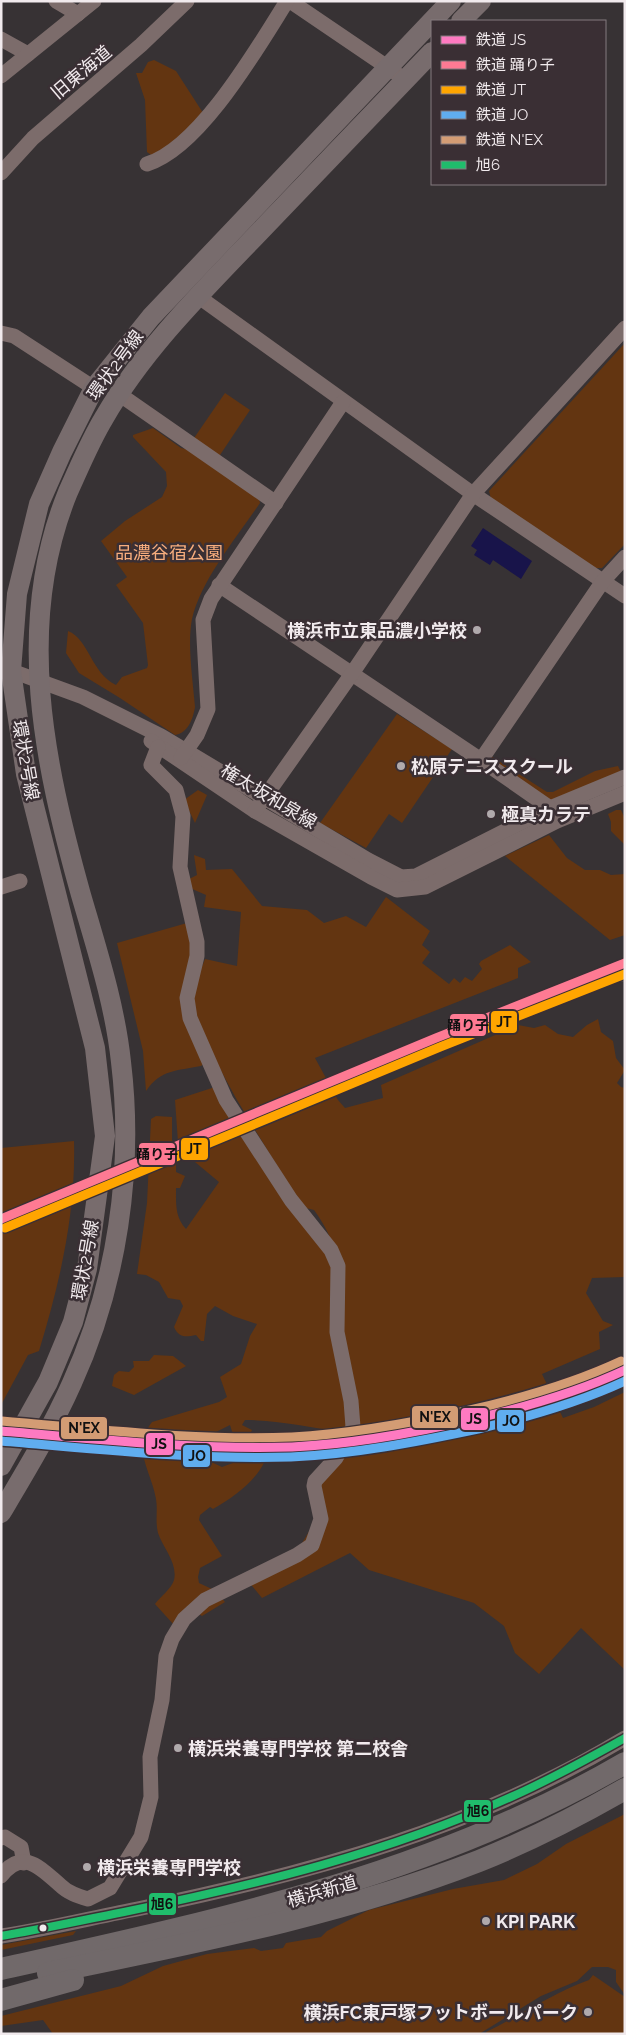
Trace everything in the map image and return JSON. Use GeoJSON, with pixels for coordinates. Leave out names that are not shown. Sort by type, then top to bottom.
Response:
{"type":"FeatureCollection","features":[{"type":"Feature","properties":{"kind":"highway","name":"横浜新道"},"geometry":{"type":"LineString","coordinates":[[1,1969],[295,1900],[376,1875],[500,1826],[559,1799],[625,1763]]}},
{"type":"Feature","properties":{"kind":"highway","name":"横浜新道"},"geometry":{"type":"LineString","coordinates":[[1,1983],[290,1921],[412,1885],[480,1861],[550,1830],[625,1789]]}},
{"type":"Feature","properties":{"kind":"highway"},"geometry":{"type":"LineString","coordinates":[[1,2000],[208,1940]]}},
{"type":"Feature","properties":{"kind":"main road","name":"環状2号線"},"geometry":{"type":"LineString","coordinates":[[433,20],[451,1]]}},
{"type":"Feature","properties":{"kind":"main road"},"geometry":{"type":"LineString","coordinates":[[462,20],[480,1]]}},
{"type":"Feature","properties":{"kind":"main road","name":"環状2号線"},"geometry":{"type":"LineString","coordinates":[[3,1463],[48,1382],[73,1322],[85,1278],[105,1136],[95,1048],[26,774],[6,669],[17,594],[39,504],[94,388],[151,317],[431,22]]}},
{"type":"Feature","properties":{"kind":"main road","name":"環状2号線"},"geometry":{"type":"LineString","coordinates":[[1,1513],[32,1462],[72,1384],[92,1334],[111,1269],[122,1189],[125,1127],[122,1062],[110,996],[76,877],[50,773],[38,681],[39,616],[48,559],[67,495],[103,419],[119,394],[166,333],[431,53]]}},
{"type":"Feature","properties":{"kind":"street"},"geometry":{"type":"LineString","coordinates":[[56,1],[78,14]]}},
{"type":"Feature","properties":{"kind":"street"},"geometry":{"type":"LineString","coordinates":[[1,76],[94,1]]}},
{"type":"Feature","properties":{"kind":"street","name":"旧東海道"},"geometry":{"type":"LineString","coordinates":[[1,173],[33,138],[141,45],[187,1]]}},
{"type":"Feature","properties":{"kind":"street"},"geometry":{"type":"LineString","coordinates":[[147,164],[176,148],[207,118],[288,1],[389,66],[404,80]]}},
{"type":"Feature","properties":{"kind":"street"},"geometry":{"type":"LineString","coordinates":[[1,39],[28,54]]}},
{"type":"Feature","properties":{"kind":"street"},"geometry":{"type":"LineString","coordinates":[[199,297],[473,494],[625,596]]}},
{"type":"Feature","properties":{"kind":"street"},"geometry":{"type":"LineString","coordinates":[[255,811],[352,675],[473,494],[625,328]]}},
{"type":"Feature","properties":{"kind":"street"},"geometry":{"type":"LineString","coordinates":[[1,333],[14,336],[94,388]]}},
{"type":"Feature","properties":{"kind":"street"},"geometry":{"type":"LineString","coordinates":[[119,394],[276,503]]}},
{"type":"Feature","properties":{"kind":"street"},"geometry":{"type":"LineString","coordinates":[[183,756],[197,735],[208,709],[203,620],[211,599],[343,402]]}},
{"type":"Feature","properties":{"kind":"street"},"geometry":{"type":"LineString","coordinates":[[480,760],[602,581],[625,557]]}},
{"type":"Feature","properties":{"kind":"street"},"geometry":{"type":"LineString","coordinates":[[220,585],[480,760],[554,814]]}},
{"type":"Feature","properties":{"kind":"street","name":"権太坂和泉線"},"geometry":{"type":"LineString","coordinates":[[6,669],[83,697],[115,712],[183,756],[255,811],[385,885],[397,890],[415,883]]}},
{"type":"Feature","properties":{"kind":"street","name":"権太坂和泉線"},"geometry":{"type":"LineString","coordinates":[[115,712],[158,747],[183,756],[263,798],[388,871],[415,883]]}},
{"type":"Feature","properties":{"kind":"street"},"geometry":{"type":"LineString","coordinates":[[1,1876],[8,1867],[24,1863],[44,1869],[60,1886],[75,1895],[88,1898],[110,1888],[141,1837],[151,1797],[150,1757],[162,1700],[168,1648],[172,1639],[184,1619],[205,1600],[297,1555],[312,1545],[320,1519],[314,1486],[318,1477],[336,1458],[353,1427],[350,1393],[337,1332],[338,1266],[331,1250],[292,1200],[226,1100],[190,1018],[187,998],[197,956],[197,942],[180,867],[183,816],[176,790],[151,765],[158,747]]}},
{"type":"Feature","properties":{"kind":"street"},"geometry":{"type":"LineString","coordinates":[[415,883],[625,777]]}},
{"type":"Feature","properties":{"kind":"street"},"geometry":{"type":"LineString","coordinates":[[554,814],[625,793]]}},
{"type":"Feature","properties":{"kind":"street"},"geometry":{"type":"LineString","coordinates":[[1,887],[20,881]]}},
{"type":"Feature","properties":{"kind":"street"},"geometry":{"type":"LineString","coordinates":[[1,1936],[290,1875],[410,1839],[450,1824],[539,1784],[625,1738]]}},
{"type":"Feature","properties":{"kind":"street"},"geometry":{"type":"LineString","coordinates":[[1,1838],[5,1837],[21,1847],[24,1863]]}},
{"type":"Feature","properties":{"kind":"green space"},"geometry":{"type":"Polygon","coordinates":[[[154,60],[176,71],[205,116],[154,157],[147,152],[145,100],[136,73],[142,73],[148,62],[154,60]]]}},
{"type":"Feature","properties":{"kind":"green space"},"geometry":{"type":"Polygon","coordinates":[[[625,343],[625,544],[602,568],[594,568],[491,499],[489,491],[625,343]]]}},
{"type":"Feature","properties":{"kind":"green space"},"geometry":{"type":"Polygon","coordinates":[[[225,393],[250,410],[218,458],[192,441],[225,393]]]}},
{"type":"Feature","properties":{"kind":"green space","name":"品濃谷宿公園"},"geometry":{"type":"Polygon","coordinates":[[[153,428],[181,448],[193,451],[258,495],[260,503],[211,574],[197,604],[192,619],[190,640],[195,707],[187,728],[180,734],[175,735],[79,673],[66,653],[68,631],[81,641],[101,673],[116,685],[122,677],[147,668],[143,623],[116,585],[127,577],[101,541],[125,521],[162,497],[167,486],[166,472],[133,437],[133,435],[153,428]]]}},
{"type":"Feature","properties":{"kind":"green space","name":"松原テニススクール"},"geometry":{"type":"Polygon","coordinates":[[[397,714],[452,749],[402,823],[389,814],[366,848],[320,823],[397,714]]]}},
{"type":"Feature","properties":{"kind":"green space"},"geometry":{"type":"Polygon","coordinates":[[[491,756],[547,792],[553,792],[595,771],[618,766],[621,772],[552,801],[493,763],[491,756]]]}},
{"type":"Feature","properties":{"kind":"green space"},"geometry":{"type":"Polygon","coordinates":[[[198,790],[207,795],[195,823],[184,800],[198,790]]]}},
{"type":"Feature","properties":{"kind":"green space"},"geometry":{"type":"Polygon","coordinates":[[[621,810],[625,819],[625,845],[611,831],[611,822],[608,814],[621,810]]]}},
{"type":"Feature","properties":{"kind":"green space"},"geometry":{"type":"Polygon","coordinates":[[[549,835],[567,858],[585,870],[600,870],[611,875],[625,874],[625,935],[610,940],[505,856],[549,835]]]}},
{"type":"Feature","properties":{"kind":"green space"},"geometry":{"type":"Polygon","coordinates":[[[194,855],[205,859],[206,870],[232,869],[262,906],[307,910],[324,923],[346,916],[366,927],[386,897],[430,931],[422,945],[430,952],[422,963],[449,984],[454,978],[460,983],[465,977],[472,981],[482,969],[479,964],[481,961],[510,945],[531,962],[518,968],[518,978],[315,1058],[338,1100],[345,1108],[383,1098],[381,1085],[518,1025],[534,1028],[545,1025],[558,1034],[573,1037],[587,1025],[598,1019],[601,1032],[613,1041],[616,1058],[625,1070],[617,1083],[625,1088],[625,1277],[592,1278],[586,1293],[603,1321],[613,1325],[599,1332],[600,1349],[542,1374],[563,1418],[594,1407],[625,1392],[625,1670],[581,1628],[539,1674],[515,1653],[504,1626],[474,1603],[369,1570],[350,1553],[262,1598],[244,1576],[298,1550],[317,1518],[317,1488],[356,1426],[343,1358],[338,1270],[332,1241],[314,1210],[302,1207],[237,1100],[204,1040],[191,1008],[196,982],[205,959],[237,966],[241,912],[204,907],[206,895],[190,888],[187,880],[197,875],[194,855]]]}},
{"type":"Feature","properties":{"kind":"green space"},"geometry":{"type":"Polygon","coordinates":[[[187,923],[192,948],[186,984],[204,1063],[201,1066],[170,1072],[158,1079],[146,1091],[143,1051],[117,943],[187,923]]]}},
{"type":"Feature","properties":{"kind":"green space"},"geometry":{"type":"Polygon","coordinates":[[[215,1087],[333,1260],[349,1432],[271,1421],[245,1420],[242,1425],[252,1430],[243,1449],[265,1461],[243,1489],[213,1509],[210,1507],[200,1515],[199,1520],[222,1556],[200,1568],[199,1583],[214,1590],[225,1602],[202,1616],[188,1606],[174,1625],[155,1604],[171,1586],[175,1574],[172,1562],[158,1533],[156,1499],[144,1460],[143,1441],[152,1422],[219,1402],[227,1397],[220,1377],[241,1364],[250,1336],[257,1324],[233,1316],[215,1306],[207,1314],[204,1341],[201,1341],[196,1335],[180,1335],[174,1327],[183,1306],[180,1300],[168,1298],[159,1282],[146,1275],[137,1274],[147,1203],[151,1119],[156,1116],[172,1117],[172,1140],[181,1154],[179,1156],[176,1155],[176,1172],[185,1176],[180,1188],[176,1188],[177,1210],[180,1220],[186,1229],[219,1182],[189,1157],[178,1142],[175,1100],[215,1087]],[[230,1425],[204,1438],[206,1443],[202,1444],[206,1454],[205,1462],[209,1461],[222,1467],[241,1460],[230,1425]]]}},
{"type":"Feature","properties":{"kind":"green space"},"geometry":{"type":"Polygon","coordinates":[[[74,1141],[74,1168],[69,1221],[60,1273],[47,1325],[39,1351],[28,1355],[1,1405],[1,1148],[74,1141]]]}},
{"type":"Feature","properties":{"kind":"green space"},"geometry":{"type":"Polygon","coordinates":[[[154,1355],[173,1356],[186,1366],[134,1395],[112,1386],[114,1375],[119,1371],[129,1372],[134,1367],[133,1361],[149,1361],[154,1355]]]}},
{"type":"Feature","properties":{"kind":"green space","name":"KPI PARK"},"geometry":{"type":"Polygon","coordinates":[[[625,1814],[625,1995],[616,1982],[616,1970],[608,1967],[592,1967],[577,1981],[541,1996],[479,2034],[53,2034],[43,2020],[1,2026],[1,2016],[121,1986],[163,1966],[207,1954],[254,1948],[261,1951],[283,1948],[286,1943],[321,1937],[327,1931],[369,1910],[453,1889],[504,1880],[537,1864],[566,1844],[625,1814]]]}},
{"type":"Feature","properties":{"kind":"green space"},"geometry":{"type":"Polygon","coordinates":[[[76,1931],[73,1935],[1,1950],[1,1945],[76,1931]]]}},
{"type":"Feature","properties":{"kind":"green space","name":"横浜FC東戸塚フットボールパーク"},"geometry":{"type":"Polygon","coordinates":[[[593,1975],[625,1997],[625,2034],[487,2034],[486,2032],[550,1998],[589,1980],[593,1975]]]}},
{"type":"Feature","properties":{"kind":"shaded area"},"geometry":{"type":"Polygon","coordinates":[[[483,528],[532,561],[521,579],[493,560],[490,565],[474,555],[477,550],[471,546],[483,528]]]}},
{"type":"Feature","properties":{"kind":"rail line","name":"踊り子"},"geometry":{"type":"LineString","coordinates":[[1,1219],[436,1038],[625,963]]}},
{"type":"Feature","properties":{"kind":"rail line","name":"JT"},"geometry":{"type":"LineString","coordinates":[[5,1228],[440,1047],[625,974]]}},
{"type":"Feature","properties":{"kind":"rail line","name":"N'EX"},"geometry":{"type":"LineString","coordinates":[[2,1421],[183,1436],[256,1438],[337,1433],[426,1419],[509,1401],[547,1390],[621,1361]]}},
{"type":"Feature","properties":{"kind":"rail line","name":"JS"},"geometry":{"type":"LineString","coordinates":[[1,1431],[219,1447],[292,1447],[338,1443],[429,1429],[513,1410],[551,1399],[625,1370]]}},
{"type":"Feature","properties":{"kind":"rail line","name":"JO"},"geometry":{"type":"LineString","coordinates":[[1,1441],[219,1457],[291,1457],[338,1453],[385,1447],[515,1420],[553,1409],[625,1381]]}},
{"type":"Feature","properties":{"kind":"transit line","name":"旭6"},"geometry":{"type":"LineString","coordinates":[[1,1936],[222,1891],[272,1879],[369,1851],[417,1835],[511,1797],[625,1738]]}},
{"type":"Feature","properties":{"kind":"place","name":"横浜市立東品濃小学校"},"geometry":{"type":"Point","coordinates":[477,630]}},
{"type":"Feature","properties":{"kind":"place","name":"松原テニススクール"},"geometry":{"type":"Point","coordinates":[401,766]}},
{"type":"Feature","properties":{"kind":"place","name":"極真カラテ"},"geometry":{"type":"Point","coordinates":[491,814]}},
{"type":"Feature","properties":{"kind":"place","name":"横浜栄養専門学校 第二校舎"},"geometry":{"type":"Point","coordinates":[178,1748]}},
{"type":"Feature","properties":{"kind":"place","name":"横浜栄養専門学校"},"geometry":{"type":"Point","coordinates":[87,1867]}},
{"type":"Feature","properties":{"kind":"place","name":"KPI PARK"},"geometry":{"type":"Point","coordinates":[486,1921]}},
{"type":"Feature","properties":{"kind":"place","name":"横浜FC東戸塚フットボールパーク"},"geometry":{"type":"Point","coordinates":[588,2012]}}]}
